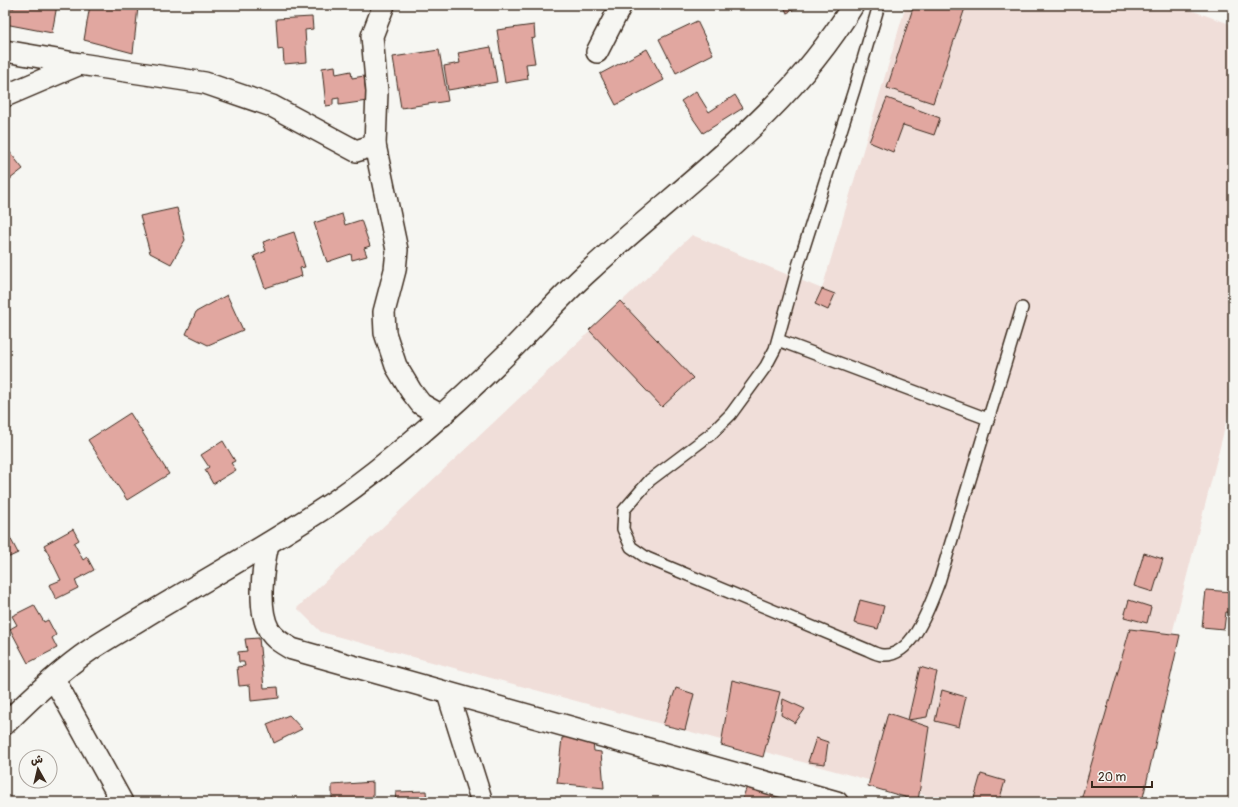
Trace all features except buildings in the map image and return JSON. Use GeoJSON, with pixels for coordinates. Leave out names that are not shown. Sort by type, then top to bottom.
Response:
{"type":"FeatureCollection","features":[{"type":"Feature","properties":{"kind":"street"},"geometry":{"type":"LineString","coordinates":[[384,5],[372,36],[377,99],[375,145],[397,250],[395,270],[384,312],[386,333],[396,366],[411,391],[421,404],[442,416]]}},
{"type":"Feature","properties":{"kind":"street"},"geometry":{"type":"LineString","coordinates":[[597,52],[621,5]]}},
{"type":"Feature","properties":{"kind":"street"},"geometry":{"type":"LineString","coordinates":[[5,724],[36,692],[89,651],[268,544],[342,496],[393,458],[442,416],[509,353],[588,272],[746,136],[790,91],[843,22],[853,5]]}},
{"type":"Feature","properties":{"kind":"street"},"geometry":{"type":"LineString","coordinates":[[5,51],[205,83],[272,106],[356,151],[375,145]]}},
{"type":"Feature","properties":{"kind":"street"},"geometry":{"type":"LineString","coordinates":[[5,96],[80,64]]}},
{"type":"Feature","properties":{"kind":"street"},"geometry":{"type":"LineString","coordinates":[[268,544],[263,565],[264,611],[268,628],[276,639],[292,649],[837,802]]}},
{"type":"Feature","properties":{"kind":"street"},"geometry":{"type":"LineString","coordinates":[[54,679],[122,802]]}},
{"type":"Feature","properties":{"kind":"street"},"geometry":{"type":"LineString","coordinates":[[448,694],[482,802]]}},
{"type":"Feature","properties":{"kind":"lane"},"geometry":{"type":"LineString","coordinates":[[879,5],[854,90],[798,266],[778,340],[766,366],[731,414],[711,434],[650,480],[624,510],[623,529],[631,547],[647,558],[868,650],[882,655],[894,653],[906,646],[927,612],[939,582],[1022,308]]}},
{"type":"Feature","properties":{"kind":"lane"},"geometry":{"type":"LineString","coordinates":[[778,340],[988,419]]}},
{"type":"Feature","properties":{"kind":"shaded area"},"geometry":{"type":"Polygon","coordinates":[[[906,5],[1176,5],[1233,25],[1233,396],[1129,802],[950,802],[321,632],[297,608],[692,235],[822,289],[906,5]]]}}]}
